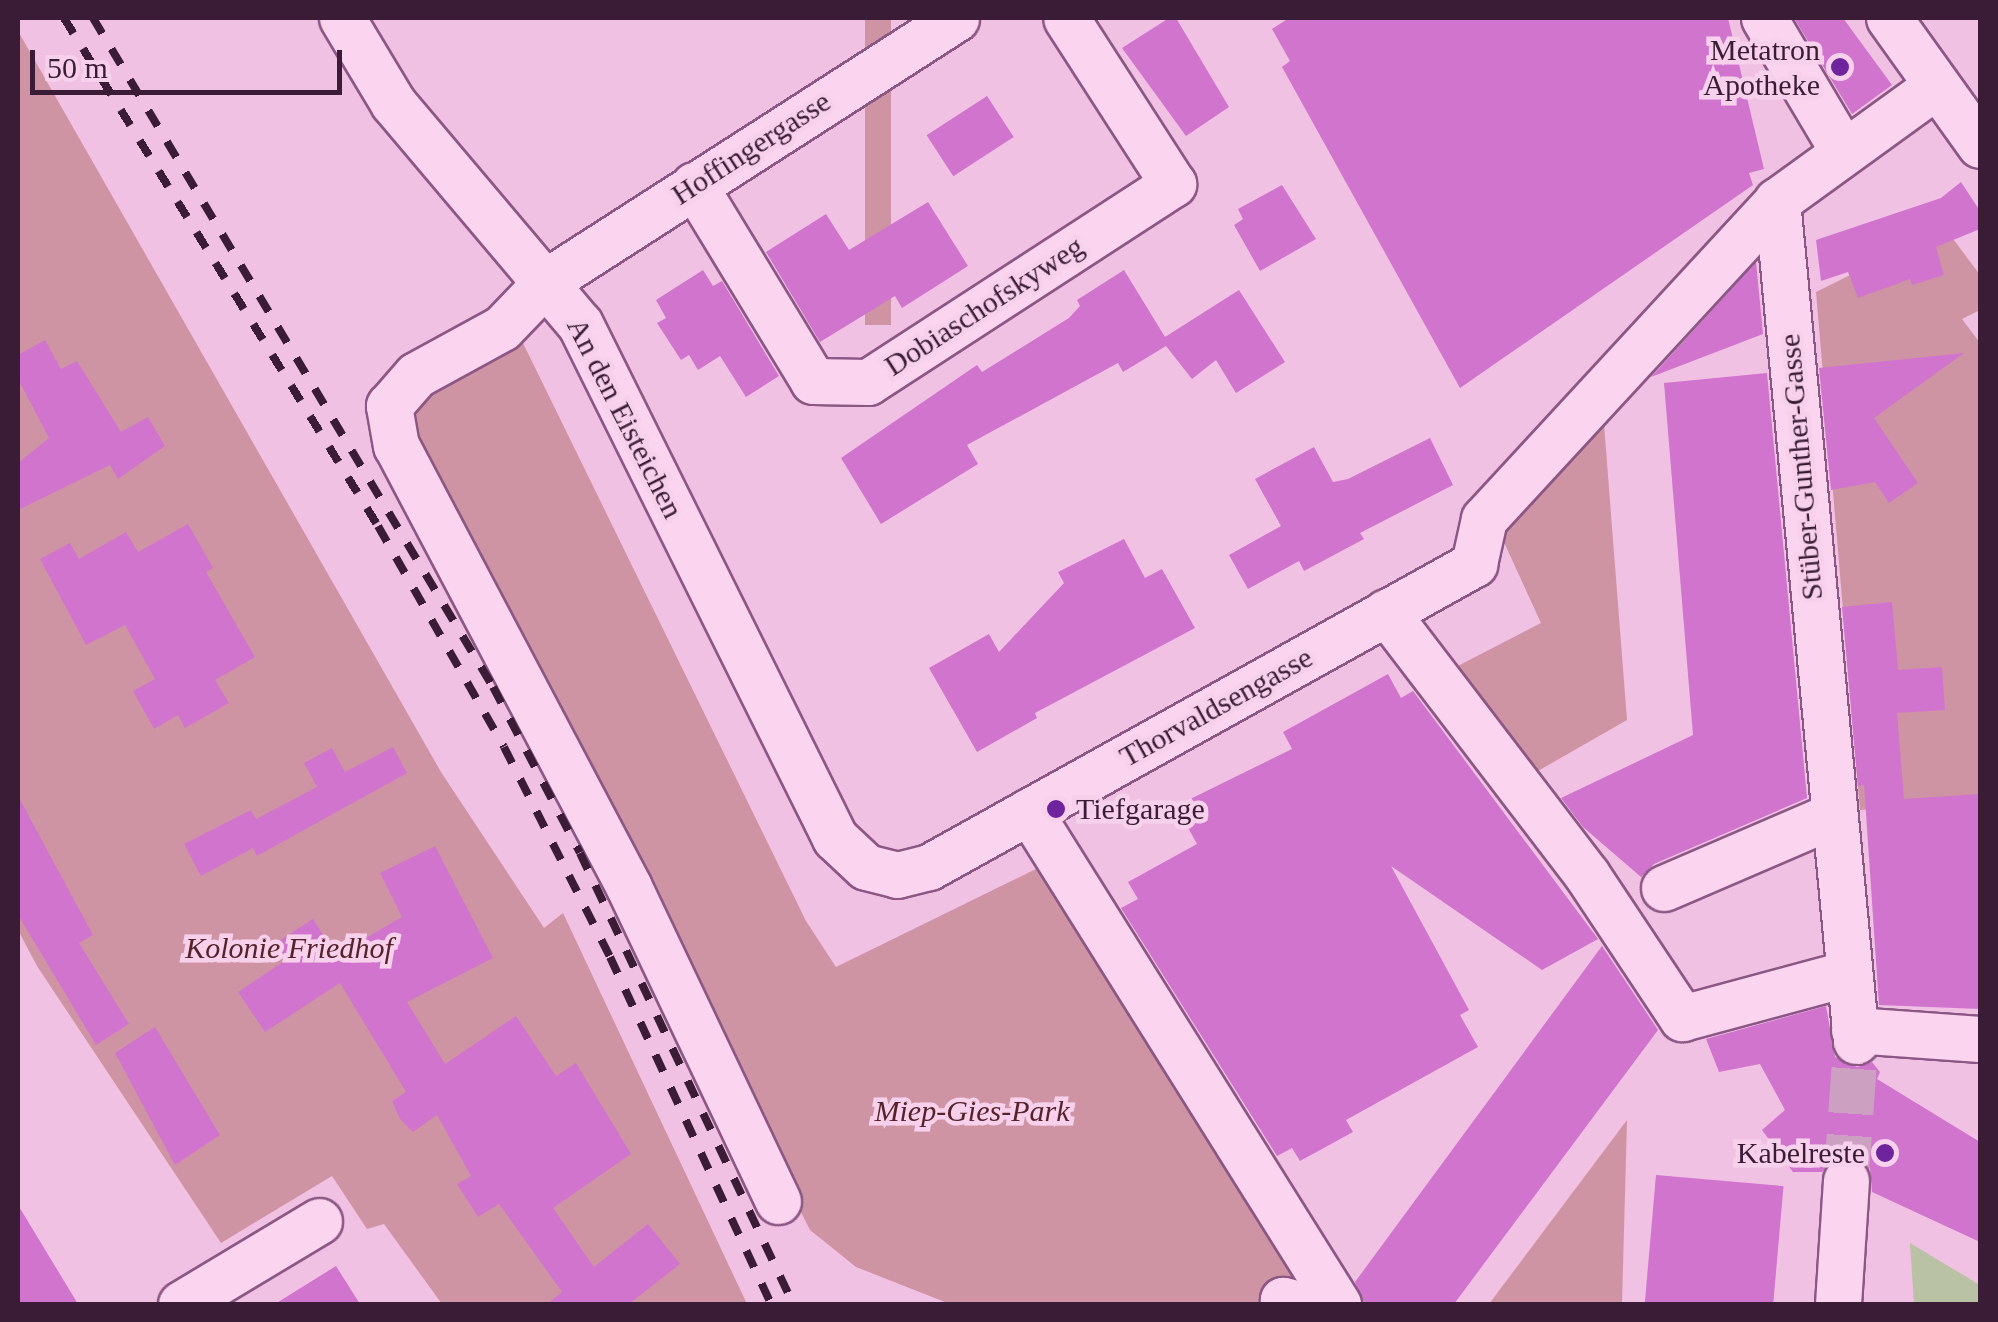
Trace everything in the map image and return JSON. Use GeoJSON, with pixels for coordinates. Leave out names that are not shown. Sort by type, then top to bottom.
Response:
{"type":"FeatureCollection","features":[{"type":"Feature","properties":{"kind":"street","name":"An den Eisteichen"},"geometry":{"type":"LineString","coordinates":[[342,18],[392,103],[547,281],[596,353],[824,818],[850,856]]}},
{"type":"Feature","properties":{"kind":"street","name":"Hoffingergasse"},"geometry":{"type":"LineString","coordinates":[[778,1201],[629,887],[392,434],[389,406],[402,386],[502,328],[547,281],[956,18]]}},
{"type":"Feature","properties":{"kind":"street","name":"Dobiaschofskyweg"},"geometry":{"type":"LineString","coordinates":[[694,184],[814,382],[868,382],[1173,184],[1066,18]]}},
{"type":"Feature","properties":{"kind":"street"},"geometry":{"type":"LineString","coordinates":[[1764,18],[1843,151]]}},
{"type":"Feature","properties":{"kind":"street"},"geometry":{"type":"LineString","coordinates":[[1889,18],[1980,145]]}},
{"type":"Feature","properties":{"kind":"street"},"geometry":{"type":"LineString","coordinates":[[1777,201],[1936,86]]}},
{"type":"Feature","properties":{"kind":"street","name":"Thorvaldsengasse"},"geometry":{"type":"LineString","coordinates":[[850,856],[880,872],[913,872],[1474,564],[1484,519],[1777,201]]}},
{"type":"Feature","properties":{"kind":"street","name":"Stüber-Gunther-Gasse"},"geometry":{"type":"LineString","coordinates":[[1777,201],[1845,974]]}},
{"type":"Feature","properties":{"kind":"street"},"geometry":{"type":"LineString","coordinates":[[1386,612],[1642,898],[1682,1018],[1845,974],[1854,1031],[1980,1040]]}},
{"type":"Feature","properties":{"kind":"street"},"geometry":{"type":"LineString","coordinates":[[1029,811],[1338,1304]]}},
{"type":"Feature","properties":{"kind":"street"},"geometry":{"type":"LineString","coordinates":[[1642,898],[1831,816]]}},
{"type":"Feature","properties":{"kind":"street"},"geometry":{"type":"LineString","coordinates":[[1838,1304],[1846,1180]]}},
{"type":"Feature","properties":{"kind":"street"},"geometry":{"type":"LineString","coordinates":[[181,1304],[319,1221]]}},
{"type":"Feature","properties":{"kind":"street"},"geometry":{"type":"LineString","coordinates":[[1287,1304],[1283,1300],[1301,1304]]}},
{"type":"Feature","properties":{"kind":"green space"},"geometry":{"type":"Polygon","coordinates":[[[865,18],[891,18],[891,325],[865,325],[865,18]]]}},
{"type":"Feature","properties":{"kind":"green space","name":"Kolonie Friedhof"},"geometry":{"type":"Polygon","coordinates":[[[18,31],[441,772],[544,928],[563,913],[747,1304],[442,1304],[384,1224],[367,1229],[332,1176],[221,1243],[37,966],[18,930],[18,31]]]}},
{"type":"Feature","properties":{"kind":"green space"},"geometry":{"type":"Polygon","coordinates":[[[1945,228],[1980,275],[1980,310],[1962,319],[1980,343],[1980,797],[1860,810],[1816,292],[1945,228]]]}},
{"type":"Feature","properties":{"kind":"green space","name":"Miep-Gies-Park"},"geometry":{"type":"Polygon","coordinates":[[[521,339],[806,921],[836,967],[1042,866],[1315,1304],[950,1304],[856,1267],[810,1230],[408,435],[411,399],[521,339]]]}},
{"type":"Feature","properties":{"kind":"green space"},"geometry":{"type":"Polygon","coordinates":[[[1603,411],[1627,720],[1524,779],[1450,670],[1541,623],[1497,527],[1603,411]]]}},
{"type":"Feature","properties":{"kind":"green space"},"geometry":{"type":"Polygon","coordinates":[[[1627,1120],[1622,1304],[1489,1304],[1627,1120]]]}},
{"type":"Feature","properties":{"kind":"shaded area"},"geometry":{"type":"Polygon","coordinates":[[[1910,1243],[1980,1285],[1980,1304],[1914,1304],[1910,1243]]]}},
{"type":"Feature","properties":{"kind":"building"},"geometry":{"type":"Polygon","coordinates":[[[1169,18],[1176,18],[1229,107],[1186,136],[1122,48],[1169,18]]]}},
{"type":"Feature","properties":{"kind":"building"},"geometry":{"type":"Polygon","coordinates":[[[1289,18],[1728,18],[1764,169],[1749,173],[1753,185],[1460,388],[1282,67],[1290,61],[1272,29],[1289,18]]]}},
{"type":"Feature","properties":{"kind":"building"},"geometry":{"type":"Polygon","coordinates":[[[1794,18],[1843,18],[1892,85],[1852,114],[1794,18]]]}},
{"type":"Feature","properties":{"kind":"building"},"geometry":{"type":"Polygon","coordinates":[[[987,96],[1014,137],[953,176],[927,135],[987,96]]]}},
{"type":"Feature","properties":{"kind":"building"},"geometry":{"type":"Polygon","coordinates":[[[1961,182],[1980,211],[1980,229],[1936,247],[1944,275],[1912,285],[1910,279],[1858,298],[1848,272],[1821,281],[1816,240],[1941,198],[1961,182]]]}},
{"type":"Feature","properties":{"kind":"building"},"geometry":{"type":"Polygon","coordinates":[[[1282,185],[1316,239],[1260,271],[1234,225],[1243,219],[1238,209],[1282,185]]]}},
{"type":"Feature","properties":{"kind":"building"},"geometry":{"type":"Polygon","coordinates":[[[928,202],[968,266],[902,308],[895,296],[820,342],[766,252],[826,214],[849,250],[928,202]]]}},
{"type":"Feature","properties":{"kind":"building"},"geometry":{"type":"Polygon","coordinates":[[[1756,262],[1763,334],[1651,377],[1756,262]]]}},
{"type":"Feature","properties":{"kind":"building"},"geometry":{"type":"Polygon","coordinates":[[[703,270],[713,286],[722,281],[779,376],[746,397],[720,356],[698,370],[689,355],[681,360],[657,323],[666,318],[656,300],[703,270]]]}},
{"type":"Feature","properties":{"kind":"building"},"geometry":{"type":"Polygon","coordinates":[[[1124,270],[1165,337],[1239,290],[1285,362],[1236,393],[1216,360],[1192,379],[1166,346],[1123,372],[1118,363],[967,445],[978,464],[881,524],[841,458],[977,365],[982,372],[1069,318],[1080,306],[1077,300],[1124,270]]]}},
{"type":"Feature","properties":{"kind":"building"},"geometry":{"type":"Polygon","coordinates":[[[45,340],[61,369],[77,361],[121,432],[148,417],[165,446],[118,479],[110,465],[18,510],[18,463],[49,438],[18,379],[18,355],[45,340]]]}},
{"type":"Feature","properties":{"kind":"building"},"geometry":{"type":"Polygon","coordinates":[[[1964,353],[1874,418],[1918,483],[1889,503],[1875,482],[1831,490],[1819,368],[1964,353]]]}},
{"type":"Feature","properties":{"kind":"building"},"geometry":{"type":"Polygon","coordinates":[[[1767,373],[1807,798],[1654,864],[1641,877],[1583,827],[1561,798],[1693,735],[1664,383],[1767,373]]]}},
{"type":"Feature","properties":{"kind":"building"},"geometry":{"type":"Polygon","coordinates":[[[1430,438],[1453,485],[1360,533],[1364,539],[1304,571],[1299,561],[1248,589],[1229,555],[1281,526],[1255,479],[1314,447],[1333,482],[1348,479],[1430,438]]]}},
{"type":"Feature","properties":{"kind":"building"},"geometry":{"type":"Polygon","coordinates":[[[188,524],[213,568],[206,572],[255,657],[215,680],[229,703],[185,728],[178,715],[154,729],[133,691],[155,679],[125,625],[86,645],[40,559],[70,543],[79,559],[126,532],[138,552],[188,524]]]}},
{"type":"Feature","properties":{"kind":"building"},"geometry":{"type":"Polygon","coordinates":[[[1124,539],[1145,578],[1162,569],[1195,628],[1035,713],[1037,718],[977,752],[929,668],[989,634],[999,652],[1064,583],[1058,572],[1124,539]]]}},
{"type":"Feature","properties":{"kind":"building"},"geometry":{"type":"Polygon","coordinates":[[[1892,602],[1898,670],[1942,667],[1945,710],[1897,713],[1904,799],[1980,794],[1980,1009],[1879,1005],[1864,784],[1858,787],[1842,607],[1892,602]]]}},
{"type":"Feature","properties":{"kind":"building"},"geometry":{"type":"Polygon","coordinates":[[[1388,674],[1401,698],[1413,691],[1598,939],[1542,970],[1391,866],[1469,1010],[1460,1015],[1478,1047],[1346,1120],[1353,1132],[1300,1161],[1292,1148],[1277,1156],[1121,908],[1138,899],[1128,882],[1197,844],[1176,806],[1292,749],[1283,732],[1388,674]]]}},
{"type":"Feature","properties":{"kind":"building"},"geometry":{"type":"Polygon","coordinates":[[[393,747],[407,773],[257,856],[253,848],[201,876],[184,844],[251,810],[256,819],[317,787],[304,763],[332,748],[345,772],[393,747]]]}},
{"type":"Feature","properties":{"kind":"building"},"geometry":{"type":"Polygon","coordinates":[[[18,796],[93,935],[79,943],[129,1024],[96,1045],[18,915],[18,796]]]}},
{"type":"Feature","properties":{"kind":"building"},"geometry":{"type":"Polygon","coordinates":[[[435,846],[493,958],[407,1002],[445,1064],[516,1016],[556,1076],[576,1063],[631,1154],[553,1208],[594,1267],[648,1224],[680,1264],[629,1304],[547,1304],[562,1292],[499,1204],[478,1217],[457,1184],[471,1176],[437,1115],[413,1132],[400,1119],[392,1101],[406,1092],[340,983],[265,1032],[238,992],[286,960],[276,943],[313,919],[336,955],[402,917],[380,873],[435,846]]]}},
{"type":"Feature","properties":{"kind":"building"},"geometry":{"type":"Polygon","coordinates":[[[1602,946],[1658,1030],[1454,1304],[1364,1304],[1355,1282],[1602,946]]]}},
{"type":"Feature","properties":{"kind":"building"},"geometry":{"type":"Polygon","coordinates":[[[1826,1006],[1835,1057],[1857,1067],[1872,1062],[1880,1072],[1877,1079],[1980,1142],[1980,1242],[1872,1192],[1870,1169],[1860,1158],[1835,1156],[1822,1172],[1793,1172],[1762,1130],[1785,1110],[1760,1064],[1719,1072],[1706,1039],[1826,1006]]]}},
{"type":"Feature","properties":{"kind":"building"},"geometry":{"type":"Polygon","coordinates":[[[155,1027],[220,1135],[175,1165],[115,1053],[155,1027]]]}},
{"type":"Feature","properties":{"kind":"building"},"geometry":{"type":"Polygon","coordinates":[[[1656,1175],[1784,1186],[1773,1304],[1645,1304],[1656,1175]]]}},
{"type":"Feature","properties":{"kind":"building"},"geometry":{"type":"Polygon","coordinates":[[[18,1205],[78,1304],[18,1304],[18,1205]]]}},
{"type":"Feature","properties":{"kind":"building"},"geometry":{"type":"Polygon","coordinates":[[[336,1266],[360,1304],[275,1304],[336,1266]]]}},
{"type":"Feature","properties":{"kind":"tunnel"},"geometry":{"type":"LineString","coordinates":[[1846,1180],[1856,1041]]}},
{"type":"Feature","properties":{"kind":"railway"},"geometry":{"type":"LineString","coordinates":[[64,18],[378,526],[504,747],[610,957],[771,1304]]}},
{"type":"Feature","properties":{"kind":"railway"},"geometry":{"type":"LineString","coordinates":[[93,18],[493,687],[580,853],[793,1304]]}},
{"type":"Feature","properties":{"kind":"place","name":"Metatron Apotheke"},"geometry":{"type":"Point","coordinates":[1840,67]}},
{"type":"Feature","properties":{"kind":"place","name":"Tiefgarage"},"geometry":{"type":"Point","coordinates":[1056,809]}},
{"type":"Feature","properties":{"kind":"place","name":"Kabelreste"},"geometry":{"type":"Point","coordinates":[1885,1153]}}]}
